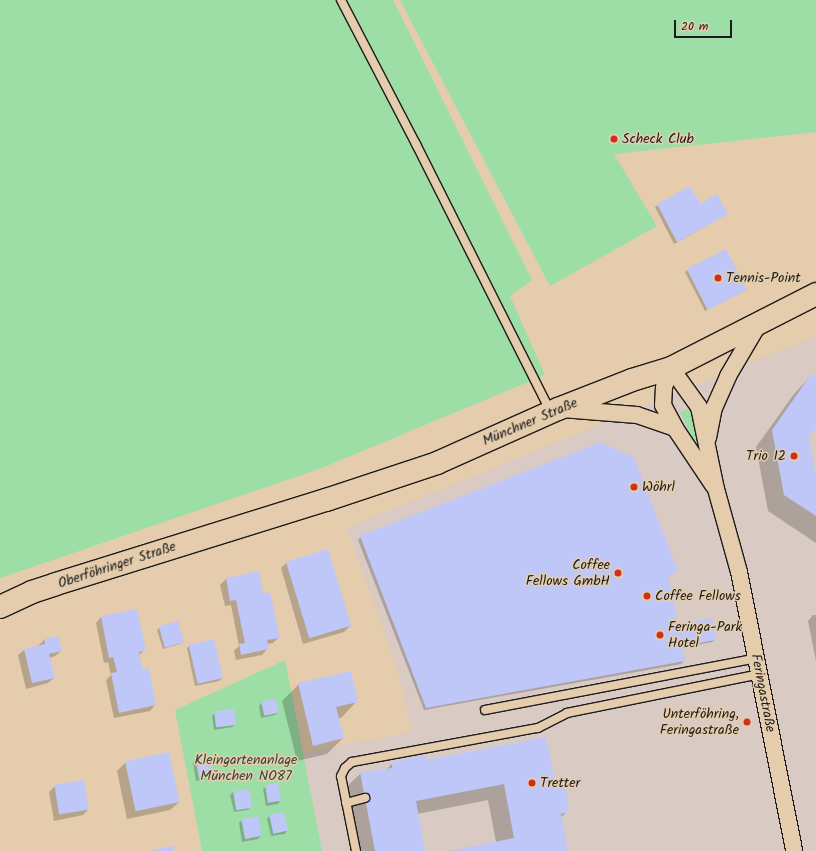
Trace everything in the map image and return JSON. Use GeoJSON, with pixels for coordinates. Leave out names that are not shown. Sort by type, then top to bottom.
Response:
{"type":"FeatureCollection","features":[{"type":"Feature","properties":{"kind":"main road","name":"Münchner Straße"},"geometry":{"type":"LineString","coordinates":[[235,528],[437,463],[554,411],[632,380],[671,368],[816,294]]}},
{"type":"Feature","properties":{"kind":"main road","name":"Oberföhringer Straße"},"geometry":{"type":"LineString","coordinates":[[0,607],[44,588],[235,528]]}},
{"type":"Feature","properties":{"kind":"street","name":"Feringastraße"},"geometry":{"type":"LineString","coordinates":[[707,445],[714,408],[734,364],[761,321]]}},
{"type":"Feature","properties":{"kind":"street","name":"Feringastraße"},"geometry":{"type":"LineString","coordinates":[[671,368],[664,387],[663,405],[675,428],[716,489]]}},
{"type":"Feature","properties":{"kind":"street","name":"Feringastraße"},"geometry":{"type":"LineString","coordinates":[[671,368],[699,407],[716,489],[734,549],[757,658],[794,851]]}},
{"type":"Feature","properties":{"kind":"street"},"geometry":{"type":"LineString","coordinates":[[554,411],[637,415],[675,428]]}},
{"type":"Feature","properties":{"kind":"lane"},"geometry":{"type":"LineString","coordinates":[[341,0],[554,411]]}},
{"type":"Feature","properties":{"kind":"lane"},"geometry":{"type":"LineString","coordinates":[[485,710],[757,658]]}},
{"type":"Feature","properties":{"kind":"lane"},"geometry":{"type":"LineString","coordinates":[[356,851],[341,776],[345,768],[352,762],[538,728],[567,713],[760,674]]}},
{"type":"Feature","properties":{"kind":"lane"},"geometry":{"type":"LineString","coordinates":[[346,803],[365,798]]}},
{"type":"Feature","properties":{"kind":"shaded area"},"geometry":{"type":"Polygon","coordinates":[[[816,336],[816,851],[322,851],[303,753],[412,732],[397,669],[347,528],[816,336]]]}},
{"type":"Feature","properties":{"kind":"green space"},"geometry":{"type":"Polygon","coordinates":[[[0,0],[393,0],[532,280],[510,296],[545,375],[322,468],[0,578],[0,0]]]}},
{"type":"Feature","properties":{"kind":"green space","name":"Scheck Club"},"geometry":{"type":"Polygon","coordinates":[[[400,0],[816,0],[816,132],[614,154],[657,226],[550,286],[400,0]]]}},
{"type":"Feature","properties":{"kind":"green space"},"geometry":{"type":"Polygon","coordinates":[[[691,408],[700,442],[695,444],[680,412],[691,408]]]}},
{"type":"Feature","properties":{"kind":"green space","name":"Kleingartenanlage München NO87"},"geometry":{"type":"Polygon","coordinates":[[[285,660],[322,851],[202,851],[175,710],[285,660]]]}},
{"type":"Feature","properties":{"kind":"building"},"geometry":{"type":"Polygon","coordinates":[[[690,186],[700,204],[717,194],[728,214],[677,242],[657,204],[690,186]]]}},
{"type":"Feature","properties":{"kind":"building"},"geometry":{"type":"Polygon","coordinates":[[[726,249],[747,290],[708,310],[687,269],[726,249]]]}},
{"type":"Feature","properties":{"kind":"building","name":"Trio 12"},"geometry":{"type":"Polygon","coordinates":[[[816,375],[816,427],[808,438],[816,475],[816,516],[784,495],[772,430],[810,376],[816,375]]]}},
{"type":"Feature","properties":{"kind":"building"},"geometry":{"type":"Polygon","coordinates":[[[601,442],[634,458],[678,571],[668,575],[678,625],[712,618],[716,640],[682,646],[685,661],[426,708],[360,536],[601,442]]]}},
{"type":"Feature","properties":{"kind":"building"},"geometry":{"type":"Polygon","coordinates":[[[328,549],[351,626],[309,638],[286,562],[328,549]]]}},
{"type":"Feature","properties":{"kind":"building"},"geometry":{"type":"Polygon","coordinates":[[[259,571],[263,594],[270,592],[280,638],[267,640],[269,649],[241,655],[239,644],[245,643],[236,600],[230,601],[226,578],[259,571]]]}},
{"type":"Feature","properties":{"kind":"building"},"geometry":{"type":"Polygon","coordinates":[[[137,609],[146,650],[139,652],[143,670],[149,668],[156,705],[119,713],[111,673],[117,672],[113,657],[109,658],[101,616],[137,609]]]}},
{"type":"Feature","properties":{"kind":"building"},"geometry":{"type":"Polygon","coordinates":[[[178,621],[184,642],[165,648],[159,627],[178,621]]]}},
{"type":"Feature","properties":{"kind":"building"},"geometry":{"type":"Polygon","coordinates":[[[58,636],[62,651],[49,654],[55,678],[32,683],[24,649],[45,644],[44,639],[58,636]]]}},
{"type":"Feature","properties":{"kind":"building"},"geometry":{"type":"Polygon","coordinates":[[[214,639],[223,678],[198,684],[189,645],[214,639]]]}},
{"type":"Feature","properties":{"kind":"building"},"geometry":{"type":"Polygon","coordinates":[[[351,671],[358,702],[336,707],[344,738],[313,746],[298,683],[351,671]]]}},
{"type":"Feature","properties":{"kind":"building"},"geometry":{"type":"Polygon","coordinates":[[[276,699],[279,713],[264,716],[261,702],[276,699]]]}},
{"type":"Feature","properties":{"kind":"building"},"geometry":{"type":"Polygon","coordinates":[[[234,709],[236,725],[216,727],[214,711],[234,709]]]}},
{"type":"Feature","properties":{"kind":"building"},"geometry":{"type":"Polygon","coordinates":[[[546,737],[556,788],[563,785],[567,793],[568,812],[561,814],[568,851],[451,851],[514,838],[504,784],[416,801],[425,851],[375,851],[360,772],[392,768],[392,762],[426,755],[427,760],[546,737]]]}},
{"type":"Feature","properties":{"kind":"building"},"geometry":{"type":"Polygon","coordinates":[[[169,752],[180,802],[136,811],[125,761],[169,752]]]}},
{"type":"Feature","properties":{"kind":"building"},"geometry":{"type":"Polygon","coordinates":[[[210,756],[214,776],[199,778],[195,759],[210,756]]]}},
{"type":"Feature","properties":{"kind":"building"},"geometry":{"type":"Polygon","coordinates":[[[84,780],[89,810],[59,814],[54,785],[84,780]]]}},
{"type":"Feature","properties":{"kind":"building"},"geometry":{"type":"Polygon","coordinates":[[[278,783],[281,801],[268,803],[265,785],[278,783]]]}},
{"type":"Feature","properties":{"kind":"building"},"geometry":{"type":"Polygon","coordinates":[[[249,789],[252,808],[236,810],[233,792],[249,789]]]}},
{"type":"Feature","properties":{"kind":"building"},"geometry":{"type":"Polygon","coordinates":[[[284,812],[288,831],[273,834],[269,815],[284,812]]]}},
{"type":"Feature","properties":{"kind":"building"},"geometry":{"type":"Polygon","coordinates":[[[258,816],[262,836],[245,839],[241,819],[258,816]]]}},
{"type":"Feature","properties":{"kind":"building"},"geometry":{"type":"Polygon","coordinates":[[[173,846],[174,851],[152,851],[152,850],[173,846]]]}},
{"type":"Feature","properties":{"kind":"place","name":"Scheck Club"},"geometry":{"type":"Point","coordinates":[614,139]}},
{"type":"Feature","properties":{"kind":"place","name":"Tennis-Point"},"geometry":{"type":"Point","coordinates":[718,278]}},
{"type":"Feature","properties":{"kind":"place","name":"Trio 12"},"geometry":{"type":"Point","coordinates":[794,456]}},
{"type":"Feature","properties":{"kind":"place","name":"Wöhrl"},"geometry":{"type":"Point","coordinates":[634,487]}},
{"type":"Feature","properties":{"kind":"place","name":"Coffee Fellows GmbH"},"geometry":{"type":"Point","coordinates":[618,573]}},
{"type":"Feature","properties":{"kind":"place","name":"Coffee Fellows"},"geometry":{"type":"Point","coordinates":[647,596]}},
{"type":"Feature","properties":{"kind":"place","name":"Feringa-Park Hotel"},"geometry":{"type":"Point","coordinates":[660,635]}},
{"type":"Feature","properties":{"kind":"place","name":"Unterföhring, Feringastraße"},"geometry":{"type":"Point","coordinates":[747,722]}},
{"type":"Feature","properties":{"kind":"place","name":"Tretter"},"geometry":{"type":"Point","coordinates":[532,783]}}]}
